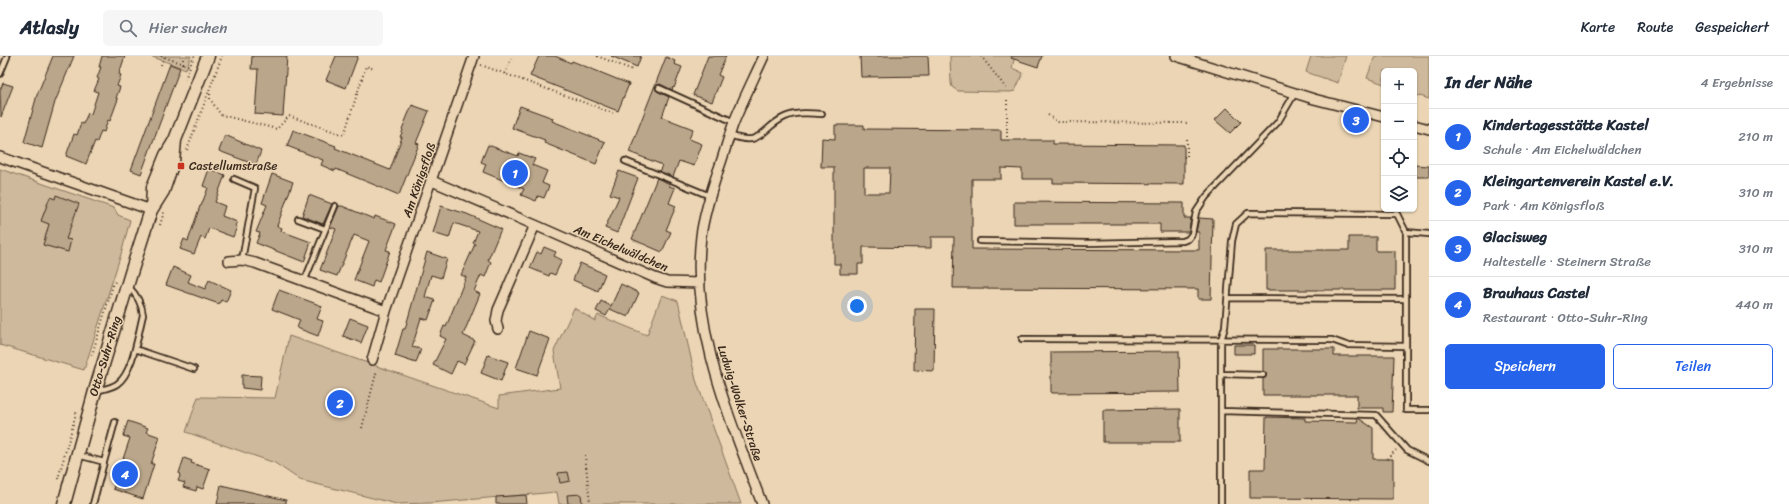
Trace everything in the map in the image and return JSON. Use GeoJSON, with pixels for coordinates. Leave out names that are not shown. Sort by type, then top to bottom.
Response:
{"type":"FeatureCollection","features":[{"type":"Feature","properties":{"kind":"street","name":"Otto-Suhr-Ring"},"geometry":{"type":"LineString","coordinates":[[64,504],[95,391],[151,210],[153,187],[166,155],[175,140],[208,56]]}},
{"type":"Feature","properties":{"kind":"street","name":"Ludwig-Wolker-Straße"},"geometry":{"type":"LineString","coordinates":[[762,504],[713,366],[703,316],[700,283],[702,234],[710,196],[734,122],[764,56]]}},
{"type":"Feature","properties":{"kind":"street"},"geometry":{"type":"LineString","coordinates":[[1176,56],[1295,93],[1381,116]]}},
{"type":"Feature","properties":{"kind":"street"},"geometry":{"type":"LineString","coordinates":[[1208,66],[1210,56]]}},
{"type":"Feature","properties":{"kind":"street","name":"Am Königsfloß"},"geometry":{"type":"LineString","coordinates":[[372,360],[386,311],[473,59]]}},
{"type":"Feature","properties":{"kind":"street"},"geometry":{"type":"LineString","coordinates":[[1417,126],[1429,129]]}},
{"type":"Feature","properties":{"kind":"street"},"geometry":{"type":"LineString","coordinates":[[0,156],[151,210]]}},
{"type":"Feature","properties":{"kind":"street","name":"Am Eichelwäldchen"},"geometry":{"type":"LineString","coordinates":[[432,181],[535,224],[656,278],[667,282],[700,283]]}},
{"type":"Feature","properties":{"kind":"street"},"geometry":{"type":"LineString","coordinates":[[498,329],[496,320],[498,310],[535,224]]}},
{"type":"Feature","properties":{"kind":"street"},"geometry":{"type":"LineString","coordinates":[[229,261],[242,260],[255,263],[386,311]]}},
{"type":"Feature","properties":{"kind":"lane"},"geometry":{"type":"LineString","coordinates":[[0,74],[7,57]]}},
{"type":"Feature","properties":{"kind":"lane"},"geometry":{"type":"LineString","coordinates":[[660,88],[734,122]]}},
{"type":"Feature","properties":{"kind":"lane"},"geometry":{"type":"LineString","coordinates":[[980,241],[1087,243],[1183,241],[1188,239],[1192,234],[1194,220],[1203,200],[1278,122],[1295,93]]}},
{"type":"Feature","properties":{"kind":"lane"},"geometry":{"type":"LineString","coordinates":[[730,135],[742,140],[751,139],[765,133],[784,118],[791,115],[806,113],[822,114]]}},
{"type":"Feature","properties":{"kind":"lane"},"geometry":{"type":"LineString","coordinates":[[625,161],[710,196]]}},
{"type":"Feature","properties":{"kind":"lane"},"geometry":{"type":"LineString","coordinates":[[234,179],[256,188],[242,260]]}},
{"type":"Feature","properties":{"kind":"lane"},"geometry":{"type":"LineString","coordinates":[[304,282],[335,206]]}},
{"type":"Feature","properties":{"kind":"lane"},"geometry":{"type":"LineString","coordinates":[[1221,504],[1221,340],[1226,327],[1232,241],[1236,224],[1248,213],[1397,214],[1406,232],[1406,410],[1429,410]]}},
{"type":"Feature","properties":{"kind":"lane"},"geometry":{"type":"LineString","coordinates":[[298,219],[325,229]]}},
{"type":"Feature","properties":{"kind":"lane"},"geometry":{"type":"LineString","coordinates":[[1406,232],[1429,234]]}},
{"type":"Feature","properties":{"kind":"lane"},"geometry":{"type":"LineString","coordinates":[[95,391],[114,386],[122,380],[126,374],[135,349],[143,310],[136,294],[127,285]]}},
{"type":"Feature","properties":{"kind":"lane"},"geometry":{"type":"LineString","coordinates":[[1228,298],[1406,299]]}},
{"type":"Feature","properties":{"kind":"lane"},"geometry":{"type":"LineString","coordinates":[[1022,339],[1332,340],[1346,345],[1406,346]]}},
{"type":"Feature","properties":{"kind":"lane"},"geometry":{"type":"LineString","coordinates":[[135,349],[194,369]]}},
{"type":"Feature","properties":{"kind":"lane"},"geometry":{"type":"LineString","coordinates":[[1221,374],[1263,375]]}},
{"type":"Feature","properties":{"kind":"lane"},"geometry":{"type":"LineString","coordinates":[[1221,411],[1376,415],[1407,450],[1429,461]]}},
{"type":"Feature","properties":{"kind":"lane"},"geometry":{"type":"LineString","coordinates":[[93,504],[114,422]]}},
{"type":"Feature","properties":{"kind":"lane"},"geometry":{"type":"LineString","coordinates":[[77,455],[104,462]]}},
{"type":"Feature","properties":{"kind":"path"},"geometry":{"type":"LineString","coordinates":[[161,56],[202,71]]}},
{"type":"Feature","properties":{"kind":"path"},"geometry":{"type":"LineString","coordinates":[[183,56],[183,64]]}},
{"type":"Feature","properties":{"kind":"path"},"geometry":{"type":"LineString","coordinates":[[186,152],[222,56]]}},
{"type":"Feature","properties":{"kind":"path"},"geometry":{"type":"LineString","coordinates":[[505,74],[512,56]]}},
{"type":"Feature","properties":{"kind":"path"},"geometry":{"type":"LineString","coordinates":[[597,56],[633,70]]}},
{"type":"Feature","properties":{"kind":"path"},"geometry":{"type":"LineString","coordinates":[[981,56],[1006,88]]}},
{"type":"Feature","properties":{"kind":"path"},"geometry":{"type":"LineString","coordinates":[[161,65],[164,57]]}},
{"type":"Feature","properties":{"kind":"path"},"geometry":{"type":"LineString","coordinates":[[473,59],[531,85],[613,113]]}},
{"type":"Feature","properties":{"kind":"path"},"geometry":{"type":"LineString","coordinates":[[210,88],[210,99],[221,115],[277,130],[289,116],[344,135],[366,66],[374,69]]}},
{"type":"Feature","properties":{"kind":"path"},"geometry":{"type":"LineString","coordinates":[[1007,100],[1008,140]]}},
{"type":"Feature","properties":{"kind":"path"},"geometry":{"type":"LineString","coordinates":[[1048,115],[1058,122],[1188,123]]}},
{"type":"Feature","properties":{"kind":"path"},"geometry":{"type":"LineString","coordinates":[[1184,157],[1187,157],[1187,137]]}},
{"type":"Feature","properties":{"kind":"path"},"geometry":{"type":"LineString","coordinates":[[158,229],[166,208]]}},
{"type":"Feature","properties":{"kind":"path"},"geometry":{"type":"LineString","coordinates":[[362,428],[377,368],[372,360]]}},
{"type":"Feature","properties":{"kind":"path"},"geometry":{"type":"LineString","coordinates":[[1387,459],[1397,449]]}},
{"type":"Feature","properties":{"kind":"path"},"geometry":{"type":"LineString","coordinates":[[585,455],[590,504]]}},
{"type":"Feature","properties":{"kind":"shaded area"},"geometry":{"type":"Polygon","coordinates":[[[150,56],[191,56],[186,69],[150,56]]]}},
{"type":"Feature","properties":{"kind":"shaded area"},"geometry":{"type":"Polygon","coordinates":[[[950,56],[1015,56],[1012,68],[1023,73],[1015,91],[958,91],[952,87],[951,83],[950,56]]]}},
{"type":"Feature","properties":{"kind":"shaded area"},"geometry":{"type":"Polygon","coordinates":[[[1311,56],[1346,56],[1338,83],[1306,72],[1311,56]]]}},
{"type":"Feature","properties":{"kind":"shaded area"},"geometry":{"type":"Polygon","coordinates":[[[1375,56],[1429,56],[1429,99],[1417,95],[1417,68],[1381,68],[1381,83],[1367,78],[1375,56]]]}},
{"type":"Feature","properties":{"kind":"shaded area"},"geometry":{"type":"Polygon","coordinates":[[[0,169],[114,208],[118,215],[130,220],[122,251],[84,370],[0,345],[0,169]]]}},
{"type":"Feature","properties":{"kind":"shaded area"},"geometry":{"type":"Polygon","coordinates":[[[662,295],[678,301],[696,380],[741,504],[559,504],[557,492],[430,503],[397,504],[300,480],[275,463],[186,432],[198,397],[275,398],[289,336],[499,408],[499,396],[560,388],[554,351],[574,308],[595,321],[598,315],[647,335],[662,295]]]}},
{"type":"Feature","properties":{"kind":"building"},"geometry":{"type":"Polygon","coordinates":[[[53,56],[74,56],[55,102],[42,148],[24,142],[37,95],[53,56]]]}},
{"type":"Feature","properties":{"kind":"building"},"geometry":{"type":"Polygon","coordinates":[[[102,56],[125,56],[117,86],[120,87],[116,98],[118,99],[110,121],[108,120],[104,132],[101,131],[97,142],[95,141],[86,164],[66,156],[74,134],[77,135],[81,123],[83,124],[88,113],[91,114],[98,92],[94,91],[99,79],[97,78],[101,67],[99,67],[102,56]]]}},
{"type":"Feature","properties":{"kind":"building"},"geometry":{"type":"Polygon","coordinates":[[[252,56],[287,56],[283,116],[255,114],[258,69],[251,69],[252,56]]]}},
{"type":"Feature","properties":{"kind":"building"},"geometry":{"type":"Polygon","coordinates":[[[336,56],[358,56],[346,88],[326,80],[336,56]]]}},
{"type":"Feature","properties":{"kind":"building"},"geometry":{"type":"Polygon","coordinates":[[[539,56],[555,56],[571,63],[572,61],[629,84],[618,111],[530,76],[539,56]]]}},
{"type":"Feature","properties":{"kind":"building"},"geometry":{"type":"Polygon","coordinates":[[[611,56],[641,56],[637,67],[611,56]]]}},
{"type":"Feature","properties":{"kind":"building"},"geometry":{"type":"Polygon","coordinates":[[[708,56],[726,56],[718,75],[722,77],[712,102],[693,95],[708,56]]]}},
{"type":"Feature","properties":{"kind":"building"},"geometry":{"type":"Polygon","coordinates":[[[860,56],[928,56],[929,76],[861,77],[860,56]]]}},
{"type":"Feature","properties":{"kind":"building"},"geometry":{"type":"Polygon","coordinates":[[[1012,56],[1042,56],[1038,67],[1011,58],[1012,56]]]}},
{"type":"Feature","properties":{"kind":"building"},"geometry":{"type":"Polygon","coordinates":[[[666,57],[675,61],[674,64],[682,67],[672,90],[660,84],[655,87],[657,91],[669,97],[662,117],[693,129],[689,139],[702,144],[694,166],[679,161],[673,177],[659,171],[662,166],[660,164],[629,152],[666,57]]]}},
{"type":"Feature","properties":{"kind":"building"},"geometry":{"type":"Polygon","coordinates":[[[170,64],[180,68],[141,174],[131,170],[170,64]]]}},
{"type":"Feature","properties":{"kind":"building"},"geometry":{"type":"Polygon","coordinates":[[[3,83],[13,86],[1,117],[0,90],[3,83]]]}},
{"type":"Feature","properties":{"kind":"building"},"geometry":{"type":"Polygon","coordinates":[[[412,105],[429,111],[416,143],[419,144],[399,195],[336,169],[335,171],[321,165],[323,160],[287,146],[293,130],[336,146],[335,148],[390,170],[402,137],[400,137],[403,130],[402,129],[412,105]]]}},
{"type":"Feature","properties":{"kind":"building"},"geometry":{"type":"Polygon","coordinates":[[[520,106],[553,118],[552,121],[605,142],[596,164],[544,143],[545,140],[512,128],[520,106]]]}},
{"type":"Feature","properties":{"kind":"building"},"geometry":{"type":"Polygon","coordinates":[[[1227,108],[1241,122],[1230,133],[1215,120],[1227,108]]]}},
{"type":"Feature","properties":{"kind":"building"},"geometry":{"type":"Polygon","coordinates":[[[835,125],[864,125],[864,129],[1001,130],[1001,140],[1053,140],[1053,144],[1184,145],[1184,184],[1053,183],[1053,179],[1022,179],[1022,169],[1001,168],[1001,179],[972,179],[972,249],[1199,250],[1199,232],[1196,232],[1199,218],[1213,219],[1211,299],[1198,299],[1198,289],[953,288],[954,237],[931,237],[931,248],[863,247],[863,264],[858,264],[858,274],[840,274],[840,264],[834,264],[834,167],[821,167],[822,138],[835,139],[835,125]],[[864,168],[864,193],[889,193],[890,168],[864,168]]]}},
{"type":"Feature","properties":{"kind":"building"},"geometry":{"type":"Polygon","coordinates":[[[225,135],[261,151],[256,165],[219,151],[225,135]]]}},
{"type":"Feature","properties":{"kind":"building"},"geometry":{"type":"Polygon","coordinates":[[[488,145],[518,156],[519,153],[535,159],[532,165],[547,171],[542,183],[549,186],[544,198],[538,196],[536,201],[521,195],[524,189],[483,172],[486,164],[481,162],[488,145]]]}},
{"type":"Feature","properties":{"kind":"building"},"geometry":{"type":"Polygon","coordinates":[[[1417,165],[1429,166],[1429,177],[1417,177],[1417,165]]]}},
{"type":"Feature","properties":{"kind":"building"},"geometry":{"type":"Polygon","coordinates":[[[209,169],[225,175],[215,202],[225,206],[222,216],[237,222],[235,226],[237,227],[233,237],[209,228],[205,239],[201,237],[194,254],[180,249],[184,239],[188,241],[208,188],[203,186],[209,169]]]}},
{"type":"Feature","properties":{"kind":"building"},"geometry":{"type":"Polygon","coordinates":[[[619,171],[638,178],[617,233],[605,228],[619,197],[610,194],[619,171]]]}},
{"type":"Feature","properties":{"kind":"building"},"geometry":{"type":"Polygon","coordinates":[[[272,174],[293,182],[277,226],[282,228],[281,231],[311,242],[304,262],[256,243],[260,233],[256,232],[267,205],[262,203],[272,174]]]}},
{"type":"Feature","properties":{"kind":"building"},"geometry":{"type":"Polygon","coordinates":[[[657,178],[675,188],[669,203],[676,206],[666,230],[671,232],[662,252],[632,239],[657,178]]]}},
{"type":"Feature","properties":{"kind":"building"},"geometry":{"type":"Polygon","coordinates":[[[56,195],[79,204],[66,239],[71,240],[68,252],[43,245],[49,224],[41,221],[50,197],[55,199],[56,195]]]}},
{"type":"Feature","properties":{"kind":"building"},"geometry":{"type":"Polygon","coordinates":[[[309,195],[332,204],[323,224],[302,216],[309,195]]]}},
{"type":"Feature","properties":{"kind":"building"},"geometry":{"type":"Polygon","coordinates":[[[1014,202],[1184,203],[1184,218],[1191,218],[1189,232],[1160,232],[1160,224],[1014,224],[1014,202]]]}},
{"type":"Feature","properties":{"kind":"building"},"geometry":{"type":"Polygon","coordinates":[[[339,206],[374,219],[375,216],[396,224],[386,250],[390,251],[379,282],[374,280],[372,287],[354,280],[369,241],[354,235],[337,276],[320,270],[336,229],[330,227],[339,206]]]}},
{"type":"Feature","properties":{"kind":"building"},"geometry":{"type":"Polygon","coordinates":[[[441,206],[467,214],[501,229],[488,260],[491,262],[485,277],[481,275],[474,291],[480,294],[463,335],[475,341],[464,364],[457,361],[451,374],[433,365],[446,339],[440,336],[444,326],[446,327],[466,277],[461,275],[475,244],[473,243],[478,231],[454,223],[449,238],[433,233],[441,206]]]}},
{"type":"Feature","properties":{"kind":"building"},"geometry":{"type":"Polygon","coordinates":[[[1349,237],[1376,237],[1376,251],[1395,251],[1395,290],[1266,290],[1266,250],[1349,250],[1349,237]]]}},
{"type":"Feature","properties":{"kind":"building"},"geometry":{"type":"Polygon","coordinates":[[[544,247],[556,252],[554,256],[562,260],[555,275],[550,273],[549,276],[530,268],[537,252],[541,254],[544,247]]]}},
{"type":"Feature","properties":{"kind":"building"},"geometry":{"type":"Polygon","coordinates":[[[427,252],[447,259],[441,278],[431,275],[425,297],[435,300],[428,320],[421,318],[412,347],[421,349],[416,363],[395,356],[403,329],[405,329],[427,252]]]}},
{"type":"Feature","properties":{"kind":"building"},"geometry":{"type":"Polygon","coordinates":[[[580,263],[605,274],[598,291],[573,280],[580,263]]]}},
{"type":"Feature","properties":{"kind":"building"},"geometry":{"type":"Polygon","coordinates":[[[173,267],[191,275],[188,282],[205,289],[209,280],[231,290],[226,302],[221,300],[219,304],[166,285],[173,267]]]}},
{"type":"Feature","properties":{"kind":"building"},"geometry":{"type":"Polygon","coordinates":[[[621,284],[639,293],[628,317],[610,309],[606,316],[596,311],[601,301],[611,306],[621,284]]]}},
{"type":"Feature","properties":{"kind":"building"},"geometry":{"type":"Polygon","coordinates":[[[279,290],[322,306],[317,319],[323,321],[318,336],[297,328],[300,320],[272,309],[279,290]]]}},
{"type":"Feature","properties":{"kind":"building"},"geometry":{"type":"Polygon","coordinates":[[[915,309],[935,309],[934,371],[914,370],[915,309]]]}},
{"type":"Feature","properties":{"kind":"building"},"geometry":{"type":"Polygon","coordinates":[[[350,318],[368,325],[361,343],[343,336],[350,318]]]}},
{"type":"Feature","properties":{"kind":"building"},"geometry":{"type":"Polygon","coordinates":[[[529,331],[550,339],[537,375],[516,368],[529,331]]]}},
{"type":"Feature","properties":{"kind":"building"},"geometry":{"type":"Polygon","coordinates":[[[1234,345],[1254,345],[1254,354],[1234,354],[1234,345]]]}},
{"type":"Feature","properties":{"kind":"building"},"geometry":{"type":"Polygon","coordinates":[[[1263,349],[1334,349],[1334,356],[1394,356],[1392,412],[1383,412],[1383,408],[1357,408],[1357,395],[1263,395],[1263,379],[1267,375],[1263,371],[1263,349]]]}},
{"type":"Feature","properties":{"kind":"building"},"geometry":{"type":"Polygon","coordinates":[[[1179,351],[1180,392],[1051,393],[1051,352],[1179,351]]]}},
{"type":"Feature","properties":{"kind":"building"},"geometry":{"type":"Polygon","coordinates":[[[488,355],[508,362],[501,381],[481,373],[488,355]]]}},
{"type":"Feature","properties":{"kind":"building"},"geometry":{"type":"Polygon","coordinates":[[[242,375],[261,376],[260,390],[242,388],[242,375]]]}},
{"type":"Feature","properties":{"kind":"building"},"geometry":{"type":"Polygon","coordinates":[[[1180,409],[1180,442],[1103,442],[1103,410],[1180,409]]]}},
{"type":"Feature","properties":{"kind":"building"},"geometry":{"type":"Polygon","coordinates":[[[1266,417],[1305,418],[1305,421],[1357,422],[1358,418],[1373,428],[1373,459],[1393,459],[1393,499],[1250,498],[1250,469],[1265,469],[1266,417]]]}},
{"type":"Feature","properties":{"kind":"building"},"geometry":{"type":"Polygon","coordinates":[[[128,421],[148,428],[146,432],[160,437],[151,464],[154,464],[143,499],[113,489],[130,438],[123,436],[128,421]]]}},
{"type":"Feature","properties":{"kind":"building"},"geometry":{"type":"Polygon","coordinates":[[[184,458],[192,461],[191,463],[210,469],[203,489],[197,487],[196,491],[183,487],[185,483],[178,481],[184,458]]]}},
{"type":"Feature","properties":{"kind":"building"},"geometry":{"type":"Polygon","coordinates":[[[568,472],[570,481],[560,483],[558,473],[568,472]]]}},
{"type":"Feature","properties":{"kind":"building"},"geometry":{"type":"Polygon","coordinates":[[[221,485],[286,500],[286,504],[217,504],[221,485]]]}},
{"type":"Feature","properties":{"kind":"building"},"geometry":{"type":"Polygon","coordinates":[[[581,494],[582,504],[568,504],[567,495],[581,494]]]}},
{"type":"Feature","properties":{"kind":"building"},"geometry":{"type":"Polygon","coordinates":[[[526,495],[527,504],[496,504],[496,497],[526,495]]]}},
{"type":"Feature","properties":{"kind":"place","name":"Glacisweg"},"geometry":{"type":"Point","coordinates":[1356,120]}},
{"type":"Feature","properties":{"kind":"place","name":"Castellumstraße"},"geometry":{"type":"Point","coordinates":[181,166]}},
{"type":"Feature","properties":{"kind":"place","name":"Kindertagesstätte Kastel"},"geometry":{"type":"Point","coordinates":[515,173]}},
{"type":"Feature","properties":{"kind":"place","name":"Kleingartenverein Kastel e.V."},"geometry":{"type":"Point","coordinates":[340,403]}},
{"type":"Feature","properties":{"kind":"place","name":"Brauhaus Castel"},"geometry":{"type":"Point","coordinates":[125,474]}}]}
